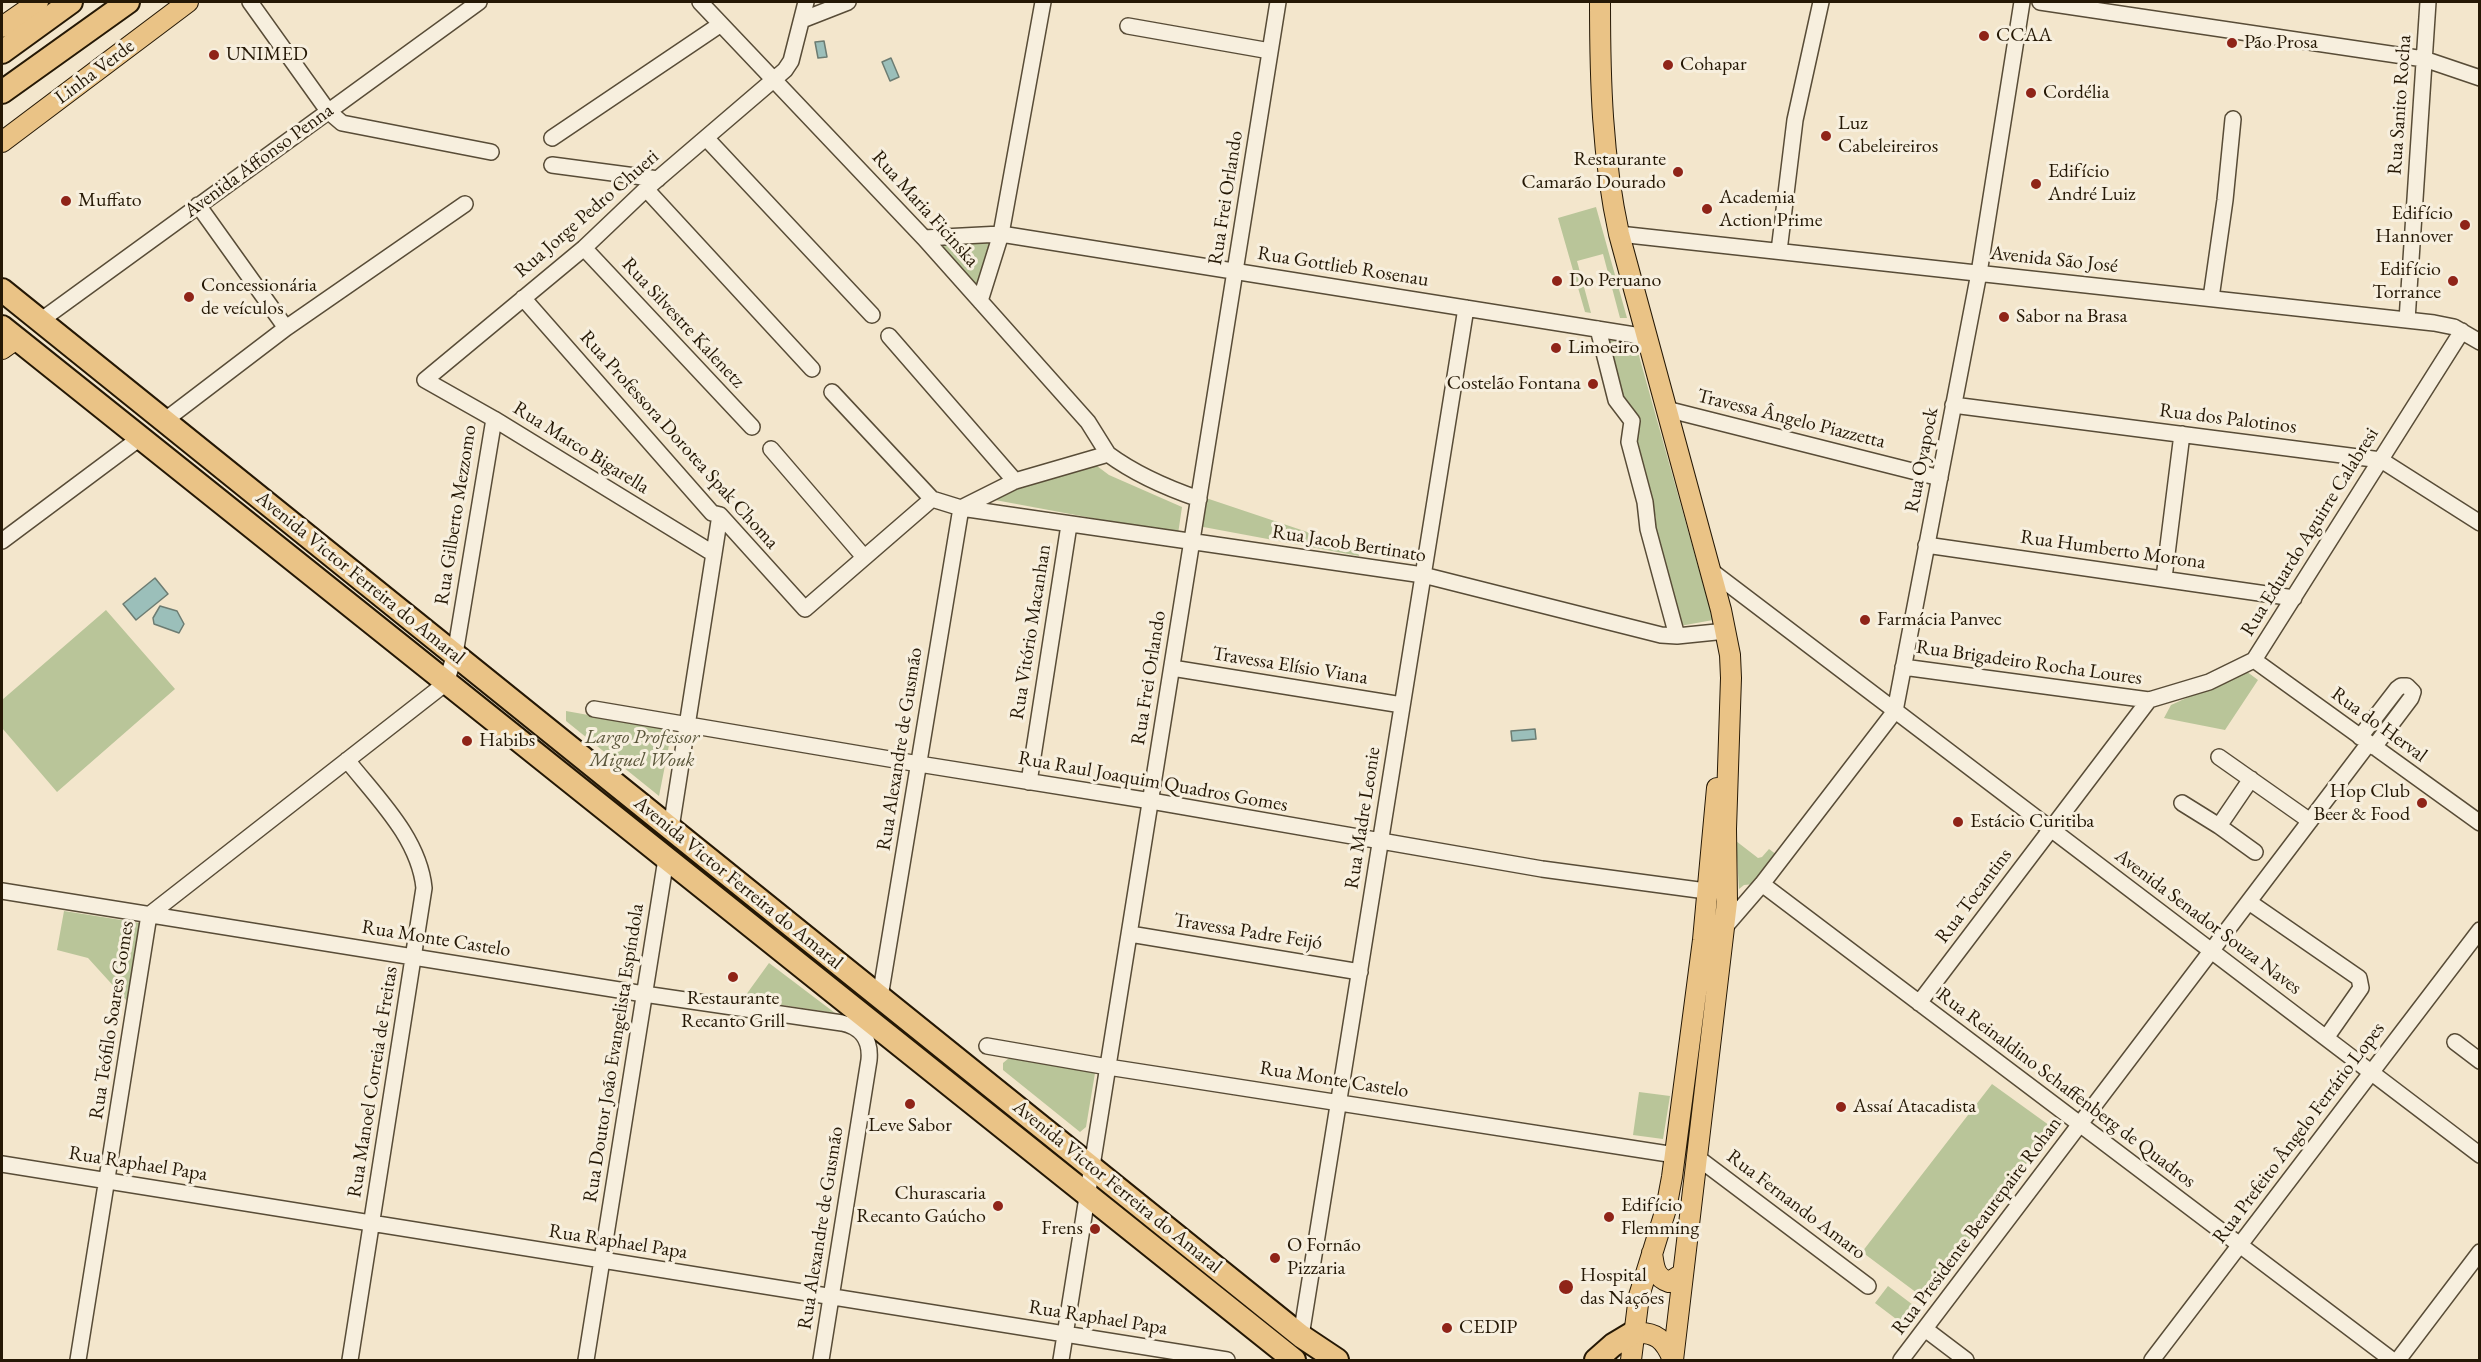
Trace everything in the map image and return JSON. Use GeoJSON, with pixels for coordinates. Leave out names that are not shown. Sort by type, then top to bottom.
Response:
{"type":"FeatureCollection","features":[{"type":"Feature","properties":{"kind":"highway"},"geometry":{"type":"LineString","coordinates":[[2,52],[71,2]]}},
{"type":"Feature","properties":{"kind":"highway","name":"Linha Verde"},"geometry":{"type":"LineString","coordinates":[[2,92],[128,2]]}},
{"type":"Feature","properties":{"kind":"highway","name":"Avenida Victor Ferreira do Amaral"},"geometry":{"type":"LineString","coordinates":[[2,290],[1301,1336],[1336,1360]]}},
{"type":"Feature","properties":{"kind":"highway","name":"Avenida Victor Ferreira do Amaral"},"geometry":{"type":"LineString","coordinates":[[6,338],[140,438],[1088,1196],[1272,1352],[1294,1360]]}},
{"type":"Feature","properties":{"kind":"highway"},"geometry":{"type":"LineString","coordinates":[[1596,1360],[1613,1345],[1633,1333]]}},
{"type":"Feature","properties":{"kind":"main road"},"geometry":{"type":"LineString","coordinates":[[2,27],[38,2]]}},
{"type":"Feature","properties":{"kind":"main road","name":"Linha Verde"},"geometry":{"type":"LineString","coordinates":[[2,142],[189,2]]}},
{"type":"Feature","properties":{"kind":"main road"},"geometry":{"type":"LineString","coordinates":[[1600,2],[1601,120],[1608,181],[1619,234],[1726,631],[1731,678],[1726,829],[1728,884],[1673,1360]]}},
{"type":"Feature","properties":{"kind":"main road"},"geometry":{"type":"LineString","coordinates":[[1631,1360],[1639,1296],[1670,1193],[1701,956],[1719,769],[1730,721]]}},
{"type":"Feature","properties":{"kind":"main road"},"geometry":{"type":"LineString","coordinates":[[1652,1250],[1654,1268],[1663,1280],[1669,1282],[1682,1274]]}},
{"type":"Feature","properties":{"kind":"main road"},"geometry":{"type":"LineString","coordinates":[[1633,1333],[1646,1332],[1656,1335],[1664,1341],[1673,1360]]}},
{"type":"Feature","properties":{"kind":"street"},"geometry":{"type":"LineString","coordinates":[[250,2],[327,111],[342,123],[490,152]]}},
{"type":"Feature","properties":{"kind":"street","name":"Avenida Affonso Penna"},"geometry":{"type":"LineString","coordinates":[[40,321],[479,2]]}},
{"type":"Feature","properties":{"kind":"street","name":"Rua Maria Ficinska"},"geometry":{"type":"LineString","coordinates":[[700,2],[924,238],[1088,422],[1108,454]]}},
{"type":"Feature","properties":{"kind":"street","name":"Rua Jorge Pedro Chueri"},"geometry":{"type":"LineString","coordinates":[[425,380],[584,248],[652,184],[785,70],[791,61],[806,2]]}},
{"type":"Feature","properties":{"kind":"street"},"geometry":{"type":"LineString","coordinates":[[801,20],[848,2]]}},
{"type":"Feature","properties":{"kind":"street"},"geometry":{"type":"LineString","coordinates":[[980,301],[1001,234],[1043,2]]}},
{"type":"Feature","properties":{"kind":"street","name":"Rua Frei Orlando"},"geometry":{"type":"LineString","coordinates":[[1061,1360],[1278,2]]}},
{"type":"Feature","properties":{"kind":"street"},"geometry":{"type":"LineString","coordinates":[[1779,251],[1795,120],[1821,2]]}},
{"type":"Feature","properties":{"kind":"street","name":"Rua Oyapock"},"geometry":{"type":"LineString","coordinates":[[1762,884],[1895,711],[1979,273],[2022,2]]}},
{"type":"Feature","properties":{"kind":"street"},"geometry":{"type":"LineString","coordinates":[[2040,2],[2424,59],[2480,78]]}},
{"type":"Feature","properties":{"kind":"street","name":"Rua Sanito Rocha"},"geometry":{"type":"LineString","coordinates":[[2407,320],[2428,2]]}},
{"type":"Feature","properties":{"kind":"street"},"geometry":{"type":"LineString","coordinates":[[552,138],[721,24]]}},
{"type":"Feature","properties":{"kind":"street"},"geometry":{"type":"LineString","coordinates":[[1128,26],[1270,51]]}},
{"type":"Feature","properties":{"kind":"street"},"geometry":{"type":"LineString","coordinates":[[2211,298],[2225,201],[2233,119]]}},
{"type":"Feature","properties":{"kind":"street"},"geometry":{"type":"LineString","coordinates":[[707,139],[872,315]]}},
{"type":"Feature","properties":{"kind":"street"},"geometry":{"type":"LineString","coordinates":[[552,165],[652,184],[812,369]]}},
{"type":"Feature","properties":{"kind":"street"},"geometry":{"type":"LineString","coordinates":[[164,420],[286,328],[465,204]]}},
{"type":"Feature","properties":{"kind":"street"},"geometry":{"type":"LineString","coordinates":[[198,205],[286,328]]}},
{"type":"Feature","properties":{"kind":"street","name":"Rua Gottlieb Rosenau"},"geometry":{"type":"LineString","coordinates":[[924,238],[1001,234],[1647,337]]}},
{"type":"Feature","properties":{"kind":"street","name":"Avenida São José"},"geometry":{"type":"LineString","coordinates":[[1619,234],[2407,320],[2445,325],[2462,331],[2480,342]]}},
{"type":"Feature","properties":{"kind":"street","name":"Rua Silvestre Kalenetz"},"geometry":{"type":"LineString","coordinates":[[584,248],[752,427]]}},
{"type":"Feature","properties":{"kind":"street","name":"Rua Professora Dorotea Spak Choma"},"geometry":{"type":"LineString","coordinates":[[523,298],[712,513],[720,514],[805,609],[864,557]]}},
{"type":"Feature","properties":{"kind":"street","name":"Rua Madre Leonie"},"geometry":{"type":"LineString","coordinates":[[1301,1336],[1466,308]]}},
{"type":"Feature","properties":{"kind":"street"},"geometry":{"type":"LineString","coordinates":[[1598,329],[1616,400],[1632,421],[1629,442],[1644,496],[1648,529],[1677,636]]}},
{"type":"Feature","properties":{"kind":"street","name":"Rua Eduardo Aguirre Calabresi"},"geometry":{"type":"LineString","coordinates":[[2149,700],[2209,682],[2254,660],[2462,331]]}},
{"type":"Feature","properties":{"kind":"street"},"geometry":{"type":"LineString","coordinates":[[890,336],[1015,481]]}},
{"type":"Feature","properties":{"kind":"street","name":"Rua Marco Bigarella"},"geometry":{"type":"LineString","coordinates":[[425,380],[494,419],[714,554]]}},
{"type":"Feature","properties":{"kind":"street"},"geometry":{"type":"LineString","coordinates":[[771,449],[864,557],[932,499],[832,392]]}},
{"type":"Feature","properties":{"kind":"street","name":"Rua dos Palotinos"},"geometry":{"type":"LineString","coordinates":[[1953,405],[2381,460],[2480,523]]}},
{"type":"Feature","properties":{"kind":"street","name":"Travessa Ângelo Piazzetta"},"geometry":{"type":"LineString","coordinates":[[1666,409],[1940,478]]}},
{"type":"Feature","properties":{"kind":"street","name":"Rua Gilberto Mezzomo"},"geometry":{"type":"LineString","coordinates":[[446,683],[455,654],[494,419]]}},
{"type":"Feature","properties":{"kind":"street"},"geometry":{"type":"LineString","coordinates":[[2164,578],[2182,434]]}},
{"type":"Feature","properties":{"kind":"street"},"geometry":{"type":"LineString","coordinates":[[2,541],[140,438]]}},
{"type":"Feature","properties":{"kind":"street"},"geometry":{"type":"LineString","coordinates":[[961,507],[1015,481],[1108,454],[1124,466],[1176,491],[1199,499]]}},
{"type":"Feature","properties":{"kind":"street","name":"Rua Jacob Bertinato"},"geometry":{"type":"LineString","coordinates":[[932,499],[961,507],[1070,525],[1423,575],[1661,635],[1677,636],[1726,631]]}},
{"type":"Feature","properties":{"kind":"street","name":"Rua Alexandre de Gusmão"},"geometry":{"type":"LineString","coordinates":[[880,997],[961,507]]}},
{"type":"Feature","properties":{"kind":"street"},"geometry":{"type":"LineString","coordinates":[[670,828],[720,514]]}},
{"type":"Feature","properties":{"kind":"street","name":"Rua Vitório Macanhan"},"geometry":{"type":"LineString","coordinates":[[1029,782],[1070,525]]}},
{"type":"Feature","properties":{"kind":"street","name":"Rua Humberto Morona"},"geometry":{"type":"LineString","coordinates":[[1926,545],[2294,598]]}},
{"type":"Feature","properties":{"kind":"street","name":"Avenida Senador Souza Naves"},"geometry":{"type":"LineString","coordinates":[[1710,570],[2480,1155]]}},
{"type":"Feature","properties":{"kind":"street","name":"Rua do Herval"},"geometry":{"type":"LineString","coordinates":[[2254,660],[2480,824]]}},
{"type":"Feature","properties":{"kind":"street","name":"Rua Brigadeiro Rocha Loures"},"geometry":{"type":"LineString","coordinates":[[1903,667],[2149,700]]}},
{"type":"Feature","properties":{"kind":"street","name":"Travessa Elísio Viana"},"geometry":{"type":"LineString","coordinates":[[1172,668],[1402,705]]}},
{"type":"Feature","properties":{"kind":"street","name":"Rua Teófilo Soares Gomes"},"geometry":{"type":"LineString","coordinates":[[78,1360],[149,915],[446,683]]}},
{"type":"Feature","properties":{"kind":"street","name":"Rua Tocantins"},"geometry":{"type":"LineString","coordinates":[[1919,1003],[2149,700]]}},
{"type":"Feature","properties":{"kind":"street","name":"Rua Raul Joaquim Quadros Gomes"},"geometry":{"type":"LineString","coordinates":[[594,709],[1150,801],[1542,869],[1707,891]]}},
{"type":"Feature","properties":{"kind":"street","name":"Rua Presidente Beaurepaire Rohan"},"geometry":{"type":"LineString","coordinates":[[1901,1360],[2368,743]]}},
{"type":"Feature","properties":{"kind":"street"},"geometry":{"type":"LineString","coordinates":[[2219,757],[2310,821]]}},
{"type":"Feature","properties":{"kind":"street","name":"Rua Manoel Correia de Freitas"},"geometry":{"type":"LineString","coordinates":[[347,760],[407,838],[417,857],[424,888],[350,1360]]}},
{"type":"Feature","properties":{"kind":"street"},"geometry":{"type":"LineString","coordinates":[[2219,826],[2251,779]]}},
{"type":"Feature","properties":{"kind":"street"},"geometry":{"type":"LineString","coordinates":[[2182,803],[2255,852]]}},
{"type":"Feature","properties":{"kind":"street","name":"Rua Doutor João Evangelista Espíndola"},"geometry":{"type":"LineString","coordinates":[[586,1360],[666,859]]}},
{"type":"Feature","properties":{"kind":"street"},"geometry":{"type":"LineString","coordinates":[[1724,928],[1762,884]]}},
{"type":"Feature","properties":{"kind":"street","name":"Rua Reinaldino Schaffenberg de Quadros"},"geometry":{"type":"LineString","coordinates":[[1762,884],[2392,1360]]}},
{"type":"Feature","properties":{"kind":"street","name":"Rua Monte Castelo"},"geometry":{"type":"LineString","coordinates":[[2,891],[644,994],[842,1023],[862,1032]]}},
{"type":"Feature","properties":{"kind":"street"},"geometry":{"type":"LineString","coordinates":[[2249,902],[2360,978],[2361,988],[2326,1038]]}},
{"type":"Feature","properties":{"kind":"street","name":"Rua Prefeito Ângelo Ferrário Lopes"},"geometry":{"type":"LineString","coordinates":[[2152,1360],[2480,930]]}},
{"type":"Feature","properties":{"kind":"street","name":"Travessa Padre Feijó"},"geometry":{"type":"LineString","coordinates":[[1130,934],[1360,972]]}},
{"type":"Feature","properties":{"kind":"street","name":"Rua Alexandre de Gusmão"},"geometry":{"type":"LineString","coordinates":[[821,1360],[869,1060],[869,1045],[862,1032]]}},
{"type":"Feature","properties":{"kind":"street"},"geometry":{"type":"LineString","coordinates":[[2455,1042],[2480,1061]]}},
{"type":"Feature","properties":{"kind":"street","name":"Rua Monte Castelo"},"geometry":{"type":"LineString","coordinates":[[987,1046],[1108,1067],[1675,1155]]}},
{"type":"Feature","properties":{"kind":"street","name":"Rua Fernando Amaro"},"geometry":{"type":"LineString","coordinates":[[1698,1158],[1868,1286]]}},
{"type":"Feature","properties":{"kind":"street","name":"Rua Raphael Papa"},"geometry":{"type":"LineString","coordinates":[[2,1164],[1227,1360]]}},
{"type":"Feature","properties":{"kind":"street"},"geometry":{"type":"LineString","coordinates":[[2398,1360],[2480,1252]]}},
{"type":"Feature","properties":{"kind":"street"},"geometry":{"type":"LineString","coordinates":[[1925,1329],[1966,1360]]}},
{"type":"Feature","properties":{"kind":"green space"},"geometry":{"type":"Polygon","coordinates":[[[1596,207],[1627,318],[1620,318],[1603,254],[1577,261],[1591,313],[1585,312],[1558,218],[1596,207]]]}},
{"type":"Feature","properties":{"kind":"green space"},"geometry":{"type":"Polygon","coordinates":[[[990,239],[979,288],[938,244],[990,239]]]}},
{"type":"Feature","properties":{"kind":"green space"},"geometry":{"type":"Polygon","coordinates":[[[1606,340],[1636,345],[1713,620],[1680,626],[1654,532],[1656,518],[1606,340]]]}},
{"type":"Feature","properties":{"kind":"green space"},"geometry":{"type":"Polygon","coordinates":[[[1093,463],[1109,475],[1182,507],[1178,534],[995,500],[993,494],[1093,463]]]}},
{"type":"Feature","properties":{"kind":"green space"},"geometry":{"type":"Polygon","coordinates":[[[1203,497],[1358,549],[1359,556],[1198,526],[1203,497]]]}},
{"type":"Feature","properties":{"kind":"green space"},"geometry":{"type":"Polygon","coordinates":[[[106,610],[175,689],[57,792],[2,728],[2,700],[106,610]]]}},
{"type":"Feature","properties":{"kind":"green space"},"geometry":{"type":"Polygon","coordinates":[[[2246,671],[2258,680],[2225,730],[2164,718],[2171,705],[2246,671]]]}},
{"type":"Feature","properties":{"kind":"green space","name":"Largo Professor Miguel Wouk"},"geometry":{"type":"Polygon","coordinates":[[[566,711],[672,730],[659,796],[566,721],[566,711]]]}},
{"type":"Feature","properties":{"kind":"green space"},"geometry":{"type":"Polygon","coordinates":[[[1736,841],[1758,858],[1769,849],[1777,855],[1754,884],[1744,885],[1739,889],[1736,841]]]}},
{"type":"Feature","properties":{"kind":"green space"},"geometry":{"type":"Polygon","coordinates":[[[64,911],[140,923],[128,1002],[88,958],[57,950],[64,911]]]}},
{"type":"Feature","properties":{"kind":"green space"},"geometry":{"type":"Polygon","coordinates":[[[769,963],[835,1013],[743,999],[769,963]]]}},
{"type":"Feature","properties":{"kind":"green space"},"geometry":{"type":"Polygon","coordinates":[[[1009,1058],[1095,1073],[1086,1127],[1080,1132],[1003,1070],[1003,1063],[1009,1058]]]}},
{"type":"Feature","properties":{"kind":"green space"},"geometry":{"type":"Polygon","coordinates":[[[1992,1084],[2053,1128],[1925,1299],[1862,1252],[1992,1084]]]}},
{"type":"Feature","properties":{"kind":"green space"},"geometry":{"type":"Polygon","coordinates":[[[1639,1092],[1670,1096],[1663,1139],[1633,1135],[1639,1092]]]}},
{"type":"Feature","properties":{"kind":"green space"},"geometry":{"type":"Polygon","coordinates":[[[1888,1286],[1917,1308],[1904,1325],[1875,1303],[1888,1286]]]}},
{"type":"Feature","properties":{"kind":"water"},"geometry":{"type":"Polygon","coordinates":[[[824,41],[827,57],[818,58],[815,42],[824,41]]]}},
{"type":"Feature","properties":{"kind":"water"},"geometry":{"type":"Polygon","coordinates":[[[891,58],[899,77],[890,81],[882,62],[891,58]]]}},
{"type":"Feature","properties":{"kind":"water"},"geometry":{"type":"Polygon","coordinates":[[[155,578],[168,594],[136,620],[123,604],[155,578]]]}},
{"type":"Feature","properties":{"kind":"water"},"geometry":{"type":"Polygon","coordinates":[[[160,606],[177,611],[184,624],[179,633],[154,624],[153,618],[160,606]]]}},
{"type":"Feature","properties":{"kind":"water"},"geometry":{"type":"Polygon","coordinates":[[[1535,729],[1536,739],[1512,741],[1511,731],[1535,729]]]}},
{"type":"Feature","properties":{"kind":"place","name":"CCAA"},"geometry":{"type":"Point","coordinates":[1984,36]}},
{"type":"Feature","properties":{"kind":"place","name":"Pão Prosa"},"geometry":{"type":"Point","coordinates":[2232,43]}},
{"type":"Feature","properties":{"kind":"place","name":"UNIMED"},"geometry":{"type":"Point","coordinates":[214,55]}},
{"type":"Feature","properties":{"kind":"place","name":"Cohapar"},"geometry":{"type":"Point","coordinates":[1668,65]}},
{"type":"Feature","properties":{"kind":"place","name":"Cordélia"},"geometry":{"type":"Point","coordinates":[2031,93]}},
{"type":"Feature","properties":{"kind":"place","name":"Luz Cabeleireiros"},"geometry":{"type":"Point","coordinates":[1826,136]}},
{"type":"Feature","properties":{"kind":"place","name":"Restaurante Camarão Dourado"},"geometry":{"type":"Point","coordinates":[1678,172]}},
{"type":"Feature","properties":{"kind":"place","name":"Edifício André Luiz"},"geometry":{"type":"Point","coordinates":[2036,184]}},
{"type":"Feature","properties":{"kind":"place","name":"Muffato"},"geometry":{"type":"Point","coordinates":[66,201]}},
{"type":"Feature","properties":{"kind":"place","name":"Academia Action Prime"},"geometry":{"type":"Point","coordinates":[1707,209]}},
{"type":"Feature","properties":{"kind":"place","name":"Edifício Hannover"},"geometry":{"type":"Point","coordinates":[2465,225]}},
{"type":"Feature","properties":{"kind":"place","name":"Do Peruano"},"geometry":{"type":"Point","coordinates":[1557,281]}},
{"type":"Feature","properties":{"kind":"place","name":"Edifício Torrance"},"geometry":{"type":"Point","coordinates":[2453,281]}},
{"type":"Feature","properties":{"kind":"place","name":"Concessionária de veículos"},"geometry":{"type":"Point","coordinates":[189,297]}},
{"type":"Feature","properties":{"kind":"place","name":"Sabor na Brasa"},"geometry":{"type":"Point","coordinates":[2004,317]}},
{"type":"Feature","properties":{"kind":"place","name":"Limoeiro"},"geometry":{"type":"Point","coordinates":[1556,348]}},
{"type":"Feature","properties":{"kind":"place","name":"Costelão Fontana"},"geometry":{"type":"Point","coordinates":[1593,384]}},
{"type":"Feature","properties":{"kind":"place","name":"Farmácia Panvec"},"geometry":{"type":"Point","coordinates":[1865,620]}},
{"type":"Feature","properties":{"kind":"place","name":"Habibs"},"geometry":{"type":"Point","coordinates":[467,741]}},
{"type":"Feature","properties":{"kind":"place","name":"Hop Club Beer & Food"},"geometry":{"type":"Point","coordinates":[2422,803]}},
{"type":"Feature","properties":{"kind":"place","name":"Estácio Curitiba"},"geometry":{"type":"Point","coordinates":[1958,822]}},
{"type":"Feature","properties":{"kind":"place","name":"Restaurante Recanto Grill"},"geometry":{"type":"Point","coordinates":[733,977]}},
{"type":"Feature","properties":{"kind":"place","name":"Leve Sabor"},"geometry":{"type":"Point","coordinates":[910,1104]}},
{"type":"Feature","properties":{"kind":"place","name":"Assaí Atacadista"},"geometry":{"type":"Point","coordinates":[1841,1107]}},
{"type":"Feature","properties":{"kind":"place","name":"Churascaria Recanto Gaúcho"},"geometry":{"type":"Point","coordinates":[998,1206]}},
{"type":"Feature","properties":{"kind":"place","name":"Edifício Flemming"},"geometry":{"type":"Point","coordinates":[1609,1217]}},
{"type":"Feature","properties":{"kind":"place","name":"Frens"},"geometry":{"type":"Point","coordinates":[1095,1229]}},
{"type":"Feature","properties":{"kind":"place","name":"O Fornão Pizzaria"},"geometry":{"type":"Point","coordinates":[1275,1258]}},
{"type":"Feature","properties":{"kind":"place","name":"Hospital das Nações"},"geometry":{"type":"Point","coordinates":[1566,1287]}},
{"type":"Feature","properties":{"kind":"place","name":"CEDIP"},"geometry":{"type":"Point","coordinates":[1447,1328]}}]}
